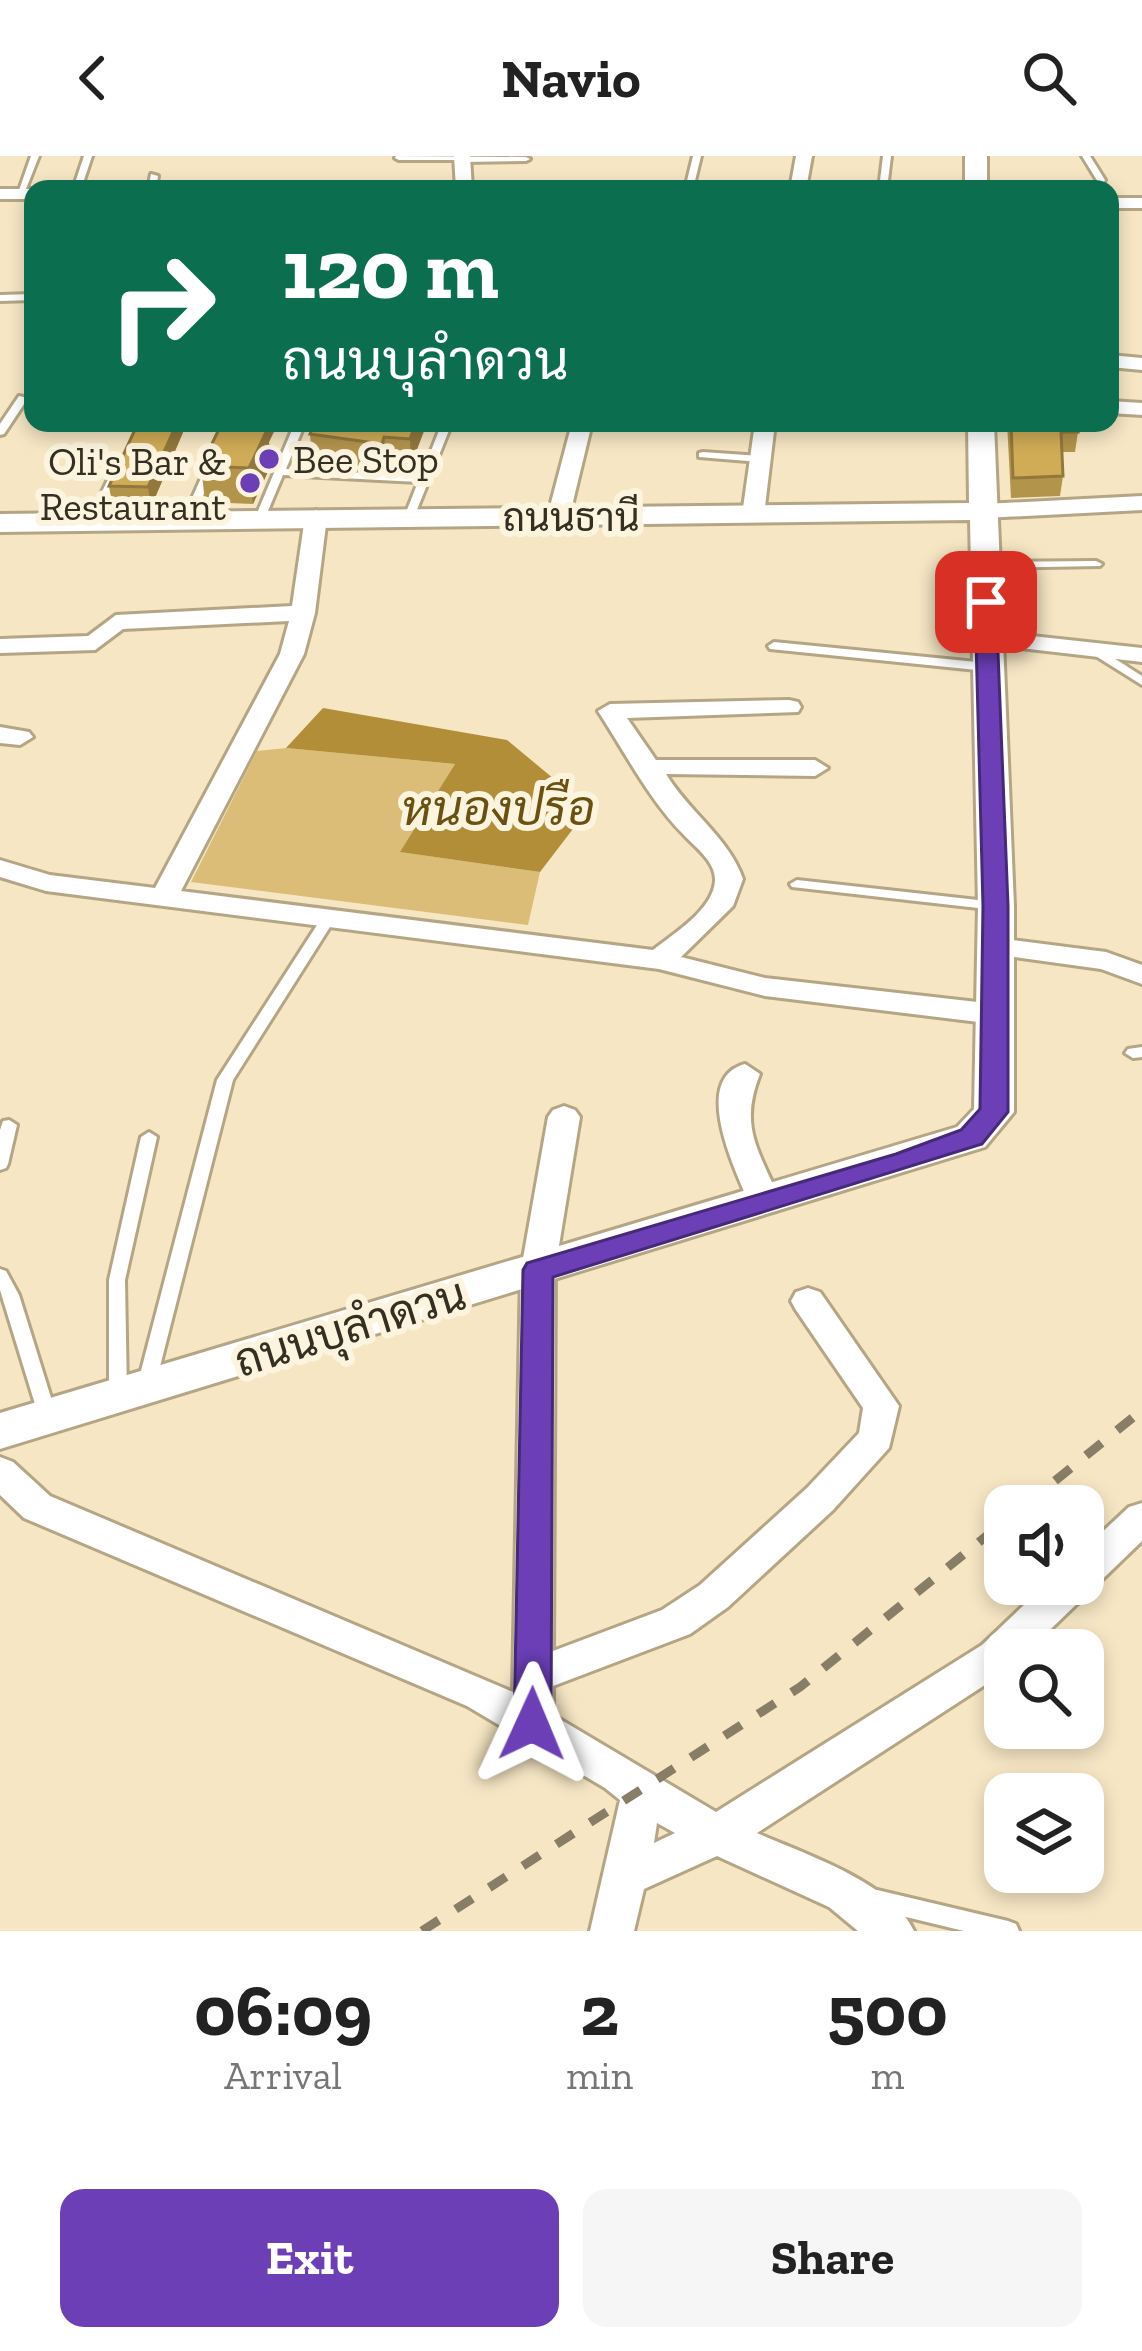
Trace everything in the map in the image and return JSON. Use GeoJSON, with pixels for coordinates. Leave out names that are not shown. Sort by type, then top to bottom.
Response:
{"type":"FeatureCollection","features":[{"type":"Feature","properties":{"kind":"street"},"geometry":{"type":"LineString","coordinates":[[559,518],[581,432]]}},
{"type":"Feature","properties":{"kind":"street"},"geometry":{"type":"LineString","coordinates":[[753,515],[764,432]]}},
{"type":"Feature","properties":{"kind":"street","name":"ถนนบุลำดวน"},"geometry":{"type":"LineString","coordinates":[[0,1431],[971,1137],[994,1112],[996,906],[982,432]]}},
{"type":"Feature","properties":{"kind":"street","name":"ถนนธานี"},"geometry":{"type":"LineString","coordinates":[[0,524],[983,511],[1140,497]]}},
{"type":"Feature","properties":{"kind":"street"},"geometry":{"type":"LineString","coordinates":[[165,895],[292,654],[303,613],[316,517]]}},
{"type":"Feature","properties":{"kind":"street"},"geometry":{"type":"LineString","coordinates":[[0,646],[94,643],[116,622],[303,613]]}},
{"type":"Feature","properties":{"kind":"street"},"geometry":{"type":"LineString","coordinates":[[987,653],[1095,650],[1142,655]]}},
{"type":"Feature","properties":{"kind":"street"},"geometry":{"type":"LineString","coordinates":[[658,960],[701,928],[728,894],[729,875],[720,852],[660,792],[610,711],[789,707]]}},
{"type":"Feature","properties":{"kind":"street"},"geometry":{"type":"LineString","coordinates":[[651,771],[661,766],[815,768]]}},
{"type":"Feature","properties":{"kind":"street"},"geometry":{"type":"LineString","coordinates":[[0,868],[46,884],[165,895],[658,960],[765,987],[995,1014]]}},
{"type":"Feature","properties":{"kind":"street"},"geometry":{"type":"LineString","coordinates":[[996,947],[1106,961],[1142,975]]}},
{"type":"Feature","properties":{"kind":"street"},"geometry":{"type":"LineString","coordinates":[[745,1074],[732,1106],[733,1120],[764,1203]]}},
{"type":"Feature","properties":{"kind":"street"},"geometry":{"type":"LineString","coordinates":[[532,1724],[538,1270],[564,1117]]}},
{"type":"Feature","properties":{"kind":"street"},"geometry":{"type":"LineString","coordinates":[[533,1676],[676,1622],[714,1596],[820,1499],[876,1438],[881,1406],[808,1301]]}},
{"type":"Feature","properties":{"kind":"street"},"geometry":{"type":"LineString","coordinates":[[0,1472],[37,1507],[481,1694],[620,1775],[642,1793],[844,1893],[892,1931]]}},
{"type":"Feature","properties":{"kind":"street"},"geometry":{"type":"LineString","coordinates":[[1104,1554],[1142,1518]]}},
{"type":"Feature","properties":{"kind":"street"},"geometry":{"type":"LineString","coordinates":[[626,1876],[717,1834],[996,1657],[1050,1605]]}},
{"type":"Feature","properties":{"kind":"street"},"geometry":{"type":"LineString","coordinates":[[612,1931],[642,1793]]}},
{"type":"Feature","properties":{"kind":"lane"},"geometry":{"type":"LineString","coordinates":[[1086,156],[1101,180]]}},
{"type":"Feature","properties":{"kind":"lane"},"geometry":{"type":"LineString","coordinates":[[399,158],[526,159]]}},
{"type":"Feature","properties":{"kind":"lane"},"geometry":{"type":"LineString","coordinates":[[153,180],[154,176]]}},
{"type":"Feature","properties":{"kind":"lane"},"geometry":{"type":"LineString","coordinates":[[15,297],[24,292]]}},
{"type":"Feature","properties":{"kind":"lane"},"geometry":{"type":"LineString","coordinates":[[0,298],[24,297]]}},
{"type":"Feature","properties":{"kind":"lane"},"geometry":{"type":"LineString","coordinates":[[0,432],[23,398]]}},
{"type":"Feature","properties":{"kind":"lane"},"geometry":{"type":"LineString","coordinates":[[260,518],[296,432]]}},
{"type":"Feature","properties":{"kind":"lane"},"geometry":{"type":"LineString","coordinates":[[410,515],[443,432]]}},
{"type":"Feature","properties":{"kind":"lane"},"geometry":{"type":"LineString","coordinates":[[703,455],[760,458]]}},
{"type":"Feature","properties":{"kind":"lane"},"geometry":{"type":"LineString","coordinates":[[187,520],[213,462]]}},
{"type":"Feature","properties":{"kind":"lane"},"geometry":{"type":"LineString","coordinates":[[93,523],[121,463]]}},
{"type":"Feature","properties":{"kind":"lane"},"geometry":{"type":"LineString","coordinates":[[279,472],[424,479]]}},
{"type":"Feature","properties":{"kind":"lane"},"geometry":{"type":"LineString","coordinates":[[985,565],[1096,564]]}},
{"type":"Feature","properties":{"kind":"lane"},"geometry":{"type":"LineString","coordinates":[[774,646],[987,653]]}},
{"type":"Feature","properties":{"kind":"lane"},"geometry":{"type":"LineString","coordinates":[[1095,650],[1142,680]]}},
{"type":"Feature","properties":{"kind":"lane"},"geometry":{"type":"LineString","coordinates":[[797,884],[996,906]]}},
{"type":"Feature","properties":{"kind":"lane"},"geometry":{"type":"LineString","coordinates":[[132,1392],[225,1080],[328,919]]}},
{"type":"Feature","properties":{"kind":"lane"},"geometry":{"type":"LineString","coordinates":[[0,1164],[10,1125]]}},
{"type":"Feature","properties":{"kind":"lane"},"geometry":{"type":"LineString","coordinates":[[132,1392],[116,1280],[149,1137]]}},
{"type":"Feature","properties":{"kind":"lane"},"geometry":{"type":"LineString","coordinates":[[0,1275],[11,1295],[48,1418]]}},
{"type":"Feature","properties":{"kind":"lane"},"geometry":{"type":"LineString","coordinates":[[844,1893],[1008,1931]]}},
{"type":"Feature","properties":{"kind":"shaded area"},"geometry":{"type":"Polygon","coordinates":[[[286,748],[455,764],[401,852],[540,872],[528,925],[191,882],[257,751],[286,748]]]}},
{"type":"Feature","properties":{"kind":"water","name":"หนองปรือ"},"geometry":{"type":"Polygon","coordinates":[[[323,708],[507,740],[589,808],[540,872],[400,852],[455,764],[286,748],[323,708]]]}},
{"type":"Feature","properties":{"kind":"building"},"geometry":{"type":"Polygon","coordinates":[[[134,432],[173,432],[148,487],[109,486],[134,432]]]}},
{"type":"Feature","properties":{"kind":"building"},"geometry":{"type":"Polygon","coordinates":[[[218,432],[266,432],[249,468],[201,466],[218,432]]]}},
{"type":"Feature","properties":{"kind":"building"},"geometry":{"type":"Polygon","coordinates":[[[413,432],[410,439],[384,437],[382,444],[310,434],[413,432]]]}},
{"type":"Feature","properties":{"kind":"building"},"geometry":{"type":"Polygon","coordinates":[[[1011,432],[1061,432],[1063,476],[1013,478],[1011,432]]]}},
{"type":"Feature","properties":{"kind":"railway"},"geometry":{"type":"LineString","coordinates":[[1050,1485],[1142,1410]]}},
{"type":"Feature","properties":{"kind":"railway"},"geometry":{"type":"LineString","coordinates":[[422,1931],[800,1687],[984,1538]]}},
{"type":"Feature","properties":{"kind":"place","name":"Bee Stop"},"geometry":{"type":"Point","coordinates":[269,459]}},
{"type":"Feature","properties":{"kind":"place","name":"Oli's Bar & Restaurant"},"geometry":{"type":"Point","coordinates":[250,483]}},
{"type":"Feature","properties":{"kind":"route"},"geometry":{"type":"LineString","coordinates":[[532,1724],[538,1270],[906,1161],[971,1137],[994,1112],[996,906],[986,602]]}}]}
